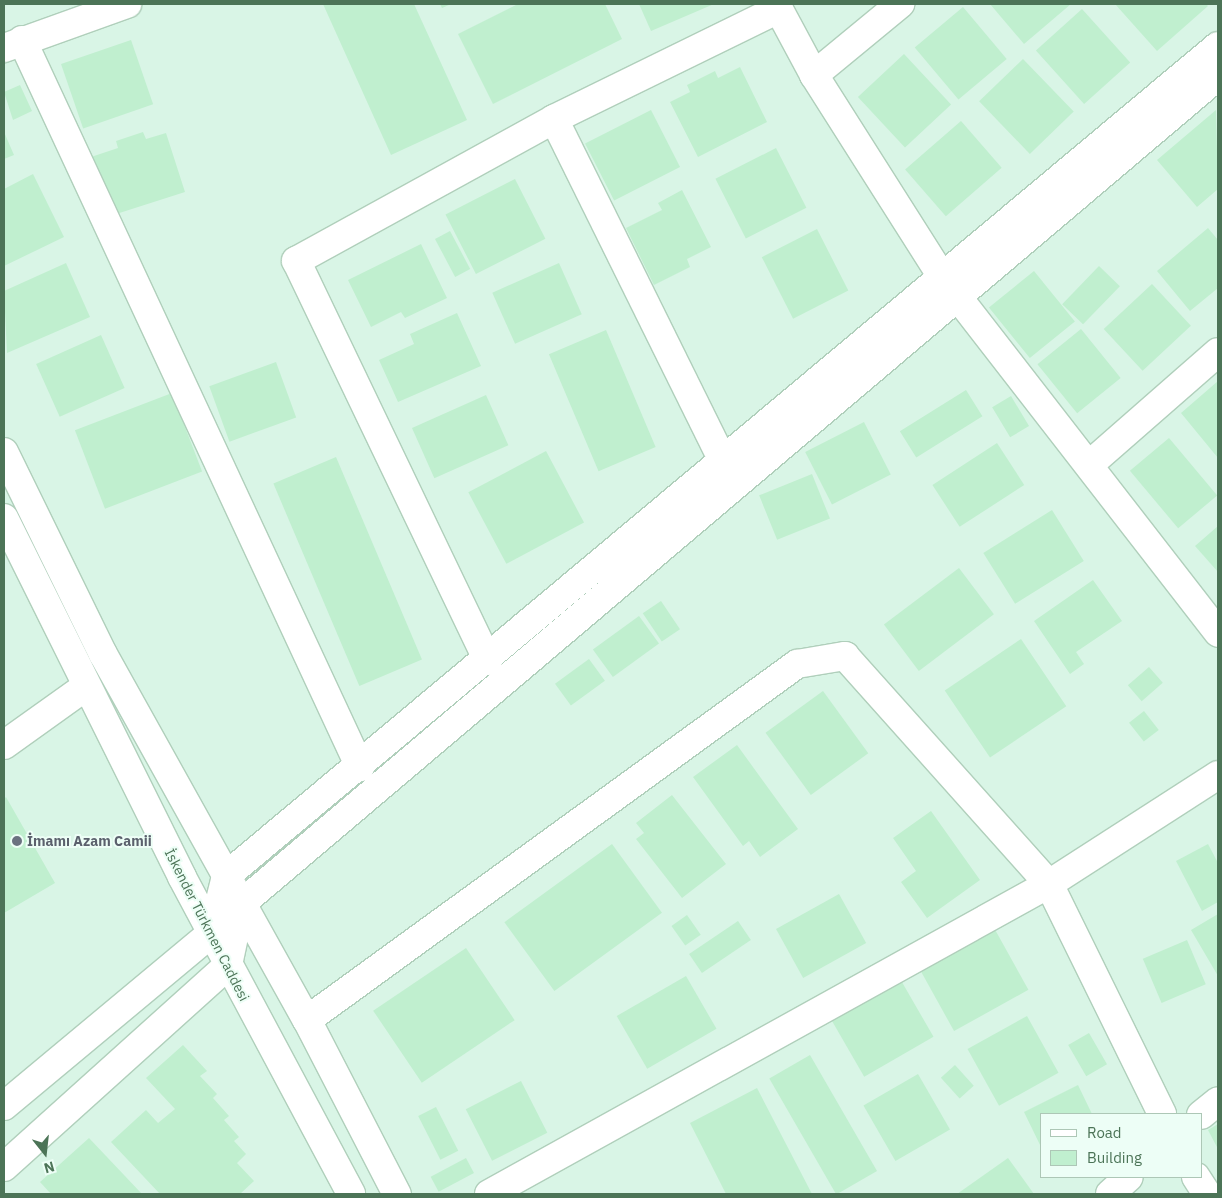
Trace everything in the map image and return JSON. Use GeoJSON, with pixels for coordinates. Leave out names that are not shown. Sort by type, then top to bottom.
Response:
{"type":"FeatureCollection","features":[{"type":"Feature","properties":{"kind":"street"},"geometry":{"type":"LineString","coordinates":[[127,4],[13,44],[360,767]]}},
{"type":"Feature","properties":{"kind":"street"},"geometry":{"type":"LineString","coordinates":[[814,75],[900,4]]}},
{"type":"Feature","properties":{"kind":"street"},"geometry":{"type":"LineString","coordinates":[[488,661],[296,261],[554,119],[778,7],[814,75],[942,278],[960,298],[1218,633]]}},
{"type":"Feature","properties":{"kind":"street"},"geometry":{"type":"LineString","coordinates":[[4,1106],[212,933],[226,876],[488,661],[1218,46]]}},
{"type":"Feature","properties":{"kind":"street"},"geometry":{"type":"LineString","coordinates":[[4,1166],[228,965],[241,904],[960,298],[1218,76]]}},
{"type":"Feature","properties":{"kind":"street"},"geometry":{"type":"LineString","coordinates":[[554,119],[724,463]]}},
{"type":"Feature","properties":{"kind":"street"},"geometry":{"type":"LineString","coordinates":[[1088,465],[1218,352]]}},
{"type":"Feature","properties":{"kind":"street"},"geometry":{"type":"LineString","coordinates":[[4,452],[103,654],[307,1020],[397,1194]]}},
{"type":"Feature","properties":{"kind":"street","name":"İskender Türkmen Caddesi"},"geometry":{"type":"LineString","coordinates":[[4,518],[85,687],[228,965],[351,1194]]}},
{"type":"Feature","properties":{"kind":"street"},"geometry":{"type":"LineString","coordinates":[[307,1020],[797,664],[845,656],[1049,884],[1162,1113]]}},
{"type":"Feature","properties":{"kind":"street"},"geometry":{"type":"LineString","coordinates":[[4,745],[85,687]]}},
{"type":"Feature","properties":{"kind":"street"},"geometry":{"type":"LineString","coordinates":[[489,1194],[1049,884],[1218,775]]}},
{"type":"Feature","properties":{"kind":"street"},"geometry":{"type":"LineString","coordinates":[[1202,1114],[1218,1101]]}},
{"type":"Feature","properties":{"kind":"street"},"geometry":{"type":"LineString","coordinates":[[1110,1194],[1129,1178]]}},
{"type":"Feature","properties":{"kind":"street"},"geometry":{"type":"LineString","coordinates":[[1197,1178],[1207,1194]]}},
{"type":"Feature","properties":{"kind":"shaded area"},"geometry":{"type":"Polygon","coordinates":[[[4,4],[1218,4],[1218,1194],[4,1194],[4,4]]]}},
{"type":"Feature","properties":{"kind":"building"},"geometry":{"type":"Polygon","coordinates":[[[323,4],[414,4],[467,120],[391,155],[323,4]]]}},
{"type":"Feature","properties":{"kind":"building"},"geometry":{"type":"Polygon","coordinates":[[[440,4],[451,4],[442,8],[440,4]]]}},
{"type":"Feature","properties":{"kind":"building"},"geometry":{"type":"Polygon","coordinates":[[[518,4],[605,4],[622,39],[493,104],[458,34],[518,4]]]}},
{"type":"Feature","properties":{"kind":"building"},"geometry":{"type":"Polygon","coordinates":[[[639,4],[714,4],[651,31],[639,4]]]}},
{"type":"Feature","properties":{"kind":"building"},"geometry":{"type":"Polygon","coordinates":[[[990,4],[1071,4],[1024,44],[990,4]]]}},
{"type":"Feature","properties":{"kind":"building"},"geometry":{"type":"Polygon","coordinates":[[[1115,4],[1206,4],[1208,6],[1157,51],[1115,4]]]}},
{"type":"Feature","properties":{"kind":"building"},"geometry":{"type":"Polygon","coordinates":[[[963,7],[1007,59],[958,100],[915,47],[963,7]]]}},
{"type":"Feature","properties":{"kind":"building"},"geometry":{"type":"Polygon","coordinates":[[[1082,9],[1130,63],[1084,104],[1036,50],[1082,9]]]}},
{"type":"Feature","properties":{"kind":"building"},"geometry":{"type":"Polygon","coordinates":[[[131,40],[153,104],[83,128],[61,64],[131,40]]]}},
{"type":"Feature","properties":{"kind":"building"},"geometry":{"type":"Polygon","coordinates":[[[904,54],[951,104],[905,147],[858,97],[904,54]]]}},
{"type":"Feature","properties":{"kind":"building"},"geometry":{"type":"Polygon","coordinates":[[[1023,59],[1074,112],[1030,154],[979,101],[1023,59]]]}},
{"type":"Feature","properties":{"kind":"building"},"geometry":{"type":"Polygon","coordinates":[[[740,67],[767,122],[698,157],[670,102],[690,92],[687,85],[715,71],[718,78],[740,67]]]}},
{"type":"Feature","properties":{"kind":"building"},"geometry":{"type":"Polygon","coordinates":[[[20,85],[32,111],[13,120],[4,92],[20,85]]]}},
{"type":"Feature","properties":{"kind":"building"},"geometry":{"type":"Polygon","coordinates":[[[651,110],[680,167],[614,201],[585,144],[651,110]]]}},
{"type":"Feature","properties":{"kind":"building"},"geometry":{"type":"Polygon","coordinates":[[[1216,110],[1218,189],[1197,207],[1157,160],[1216,110]]]}},
{"type":"Feature","properties":{"kind":"building"},"geometry":{"type":"Polygon","coordinates":[[[961,121],[1002,168],[946,216],[905,170],[961,121]]]}},
{"type":"Feature","properties":{"kind":"building"},"geometry":{"type":"Polygon","coordinates":[[[4,132],[14,155],[4,159],[4,132]]]}},
{"type":"Feature","properties":{"kind":"building"},"geometry":{"type":"Polygon","coordinates":[[[143,132],[146,139],[166,133],[185,192],[110,216],[91,157],[118,148],[116,141],[143,132]]]}},
{"type":"Feature","properties":{"kind":"building"},"geometry":{"type":"Polygon","coordinates":[[[776,148],[806,208],[746,239],[715,179],[776,148]]]}},
{"type":"Feature","properties":{"kind":"building"},"geometry":{"type":"Polygon","coordinates":[[[33,174],[64,237],[4,266],[4,189],[33,174]]]}},
{"type":"Feature","properties":{"kind":"building"},"geometry":{"type":"Polygon","coordinates":[[[515,179],[545,239],[476,274],[446,214],[515,179]]]}},
{"type":"Feature","properties":{"kind":"building"},"geometry":{"type":"Polygon","coordinates":[[[682,190],[711,247],[687,259],[690,267],[654,285],[626,228],[662,210],[658,203],[682,190]]]}},
{"type":"Feature","properties":{"kind":"building"},"geometry":{"type":"Polygon","coordinates":[[[1208,228],[1218,240],[1218,288],[1190,311],[1157,271],[1208,228]]]}},
{"type":"Feature","properties":{"kind":"building"},"geometry":{"type":"Polygon","coordinates":[[[817,229],[848,290],[793,319],[762,257],[817,229]]]}},
{"type":"Feature","properties":{"kind":"building"},"geometry":{"type":"Polygon","coordinates":[[[450,231],[470,269],[455,277],[435,239],[450,231]]]}},
{"type":"Feature","properties":{"kind":"building"},"geometry":{"type":"Polygon","coordinates":[[[421,244],[447,298],[405,318],[401,312],[371,327],[348,280],[421,244]]]}},
{"type":"Feature","properties":{"kind":"building"},"geometry":{"type":"Polygon","coordinates":[[[66,263],[90,317],[7,353],[4,291],[66,263]]]}},
{"type":"Feature","properties":{"kind":"building"},"geometry":{"type":"Polygon","coordinates":[[[559,263],[582,314],[515,344],[492,293],[559,263]]]}},
{"type":"Feature","properties":{"kind":"building"},"geometry":{"type":"Polygon","coordinates":[[[1099,266],[1120,286],[1083,324],[1062,304],[1099,266]]]}},
{"type":"Feature","properties":{"kind":"building"},"geometry":{"type":"Polygon","coordinates":[[[1034,271],[1075,322],[1030,358],[989,308],[1034,271]]]}},
{"type":"Feature","properties":{"kind":"building"},"geometry":{"type":"Polygon","coordinates":[[[1152,284],[1191,326],[1143,371],[1104,329],[1152,284]]]}},
{"type":"Feature","properties":{"kind":"building"},"geometry":{"type":"Polygon","coordinates":[[[457,313],[481,366],[398,402],[379,360],[414,344],[410,334],[457,313]]]}},
{"type":"Feature","properties":{"kind":"building"},"geometry":{"type":"Polygon","coordinates":[[[1081,329],[1121,378],[1077,413],[1037,364],[1081,329]]]}},
{"type":"Feature","properties":{"kind":"building"},"geometry":{"type":"Polygon","coordinates":[[[606,330],[656,447],[599,471],[549,354],[606,330]]]}},
{"type":"Feature","properties":{"kind":"building"},"geometry":{"type":"Polygon","coordinates":[[[101,335],[125,388],[60,417],[36,364],[101,335]]]}},
{"type":"Feature","properties":{"kind":"building"},"geometry":{"type":"Polygon","coordinates":[[[276,362],[296,417],[229,442],[209,386],[276,362]]]}},
{"type":"Feature","properties":{"kind":"building"},"geometry":{"type":"Polygon","coordinates":[[[1218,381],[1218,458],[1181,413],[1218,381]]]}},
{"type":"Feature","properties":{"kind":"building"},"geometry":{"type":"Polygon","coordinates":[[[966,390],[982,416],[916,458],[900,431],[966,390]]]}},
{"type":"Feature","properties":{"kind":"building"},"geometry":{"type":"Polygon","coordinates":[[[172,393],[202,471],[105,509],[75,430],[172,393]]]}},
{"type":"Feature","properties":{"kind":"building"},"geometry":{"type":"Polygon","coordinates":[[[486,395],[508,445],[434,478],[412,428],[486,395]]]}},
{"type":"Feature","properties":{"kind":"building"},"geometry":{"type":"Polygon","coordinates":[[[1011,396],[1029,426],[1010,437],[992,407],[1011,396]]]}},
{"type":"Feature","properties":{"kind":"building"},"geometry":{"type":"Polygon","coordinates":[[[864,422],[891,475],[832,505],[805,452],[864,422]]]}},
{"type":"Feature","properties":{"kind":"building"},"geometry":{"type":"Polygon","coordinates":[[[1169,438],[1217,495],[1178,528],[1130,471],[1169,438]]]}},
{"type":"Feature","properties":{"kind":"building"},"geometry":{"type":"Polygon","coordinates":[[[997,443],[1024,485],[960,527],[932,485],[997,443]]]}},
{"type":"Feature","properties":{"kind":"building"},"geometry":{"type":"Polygon","coordinates":[[[546,451],[584,523],[506,564],[468,492],[546,451]]]}},
{"type":"Feature","properties":{"kind":"building"},"geometry":{"type":"Polygon","coordinates":[[[336,457],[422,660],[359,686],[273,484],[336,457]]]}},
{"type":"Feature","properties":{"kind":"building"},"geometry":{"type":"Polygon","coordinates":[[[812,474],[830,519],[777,540],[759,495],[812,474]]]}},
{"type":"Feature","properties":{"kind":"building"},"geometry":{"type":"Polygon","coordinates":[[[1052,510],[1084,561],[1015,604],[983,553],[1052,510]]]}},
{"type":"Feature","properties":{"kind":"building"},"geometry":{"type":"Polygon","coordinates":[[[1218,526],[1218,572],[1195,546],[1218,526]]]}},
{"type":"Feature","properties":{"kind":"building"},"geometry":{"type":"Polygon","coordinates":[[[959,568],[994,614],[919,671],[884,625],[959,568]]]}},
{"type":"Feature","properties":{"kind":"building"},"geometry":{"type":"Polygon","coordinates":[[[1093,580],[1122,621],[1076,652],[1084,664],[1070,674],[1034,621],[1093,580]]]}},
{"type":"Feature","properties":{"kind":"building"},"geometry":{"type":"Polygon","coordinates":[[[661,601],[680,629],[662,641],[643,613],[661,601]]]}},
{"type":"Feature","properties":{"kind":"building"},"geometry":{"type":"Polygon","coordinates":[[[639,616],[659,644],[613,677],[593,650],[639,616]]]}},
{"type":"Feature","properties":{"kind":"building"},"geometry":{"type":"Polygon","coordinates":[[[1021,639],[1066,706],[990,758],[945,690],[1021,639]]]}},
{"type":"Feature","properties":{"kind":"building"},"geometry":{"type":"Polygon","coordinates":[[[589,659],[605,681],[571,706],[555,684],[589,659]]]}},
{"type":"Feature","properties":{"kind":"building"},"geometry":{"type":"Polygon","coordinates":[[[1149,667],[1163,683],[1142,701],[1128,685],[1149,667]]]}},
{"type":"Feature","properties":{"kind":"building"},"geometry":{"type":"Polygon","coordinates":[[[823,691],[868,753],[811,795],[766,733],[823,691]]]}},
{"type":"Feature","properties":{"kind":"building"},"geometry":{"type":"Polygon","coordinates":[[[1144,711],[1159,730],[1144,742],[1129,723],[1144,711]]]}},
{"type":"Feature","properties":{"kind":"building"},"geometry":{"type":"Polygon","coordinates":[[[737,745],[798,829],[760,857],[749,841],[743,846],[693,777],[737,745]]]}},
{"type":"Feature","properties":{"kind":"building"},"geometry":{"type":"Polygon","coordinates":[[[672,795],[726,864],[682,898],[636,839],[644,833],[636,823],[672,795]]]}},
{"type":"Feature","properties":{"kind":"building","name":"İmamı Azam Camii"},"geometry":{"type":"Polygon","coordinates":[[[6,797],[55,883],[4,913],[4,799],[6,797]]]}},
{"type":"Feature","properties":{"kind":"building"},"geometry":{"type":"Polygon","coordinates":[[[931,811],[980,880],[927,918],[901,882],[916,871],[893,838],[931,811]]]}},
{"type":"Feature","properties":{"kind":"building"},"geometry":{"type":"Polygon","coordinates":[[[612,844],[662,913],[554,991],[504,922],[612,844]]]}},
{"type":"Feature","properties":{"kind":"building"},"geometry":{"type":"Polygon","coordinates":[[[1208,844],[1218,863],[1218,902],[1202,911],[1176,861],[1208,844]]]}},
{"type":"Feature","properties":{"kind":"building"},"geometry":{"type":"Polygon","coordinates":[[[839,894],[866,943],[803,978],[776,929],[839,894]]]}},
{"type":"Feature","properties":{"kind":"building"},"geometry":{"type":"Polygon","coordinates":[[[1218,914],[1218,976],[1191,930],[1218,914]]]}},
{"type":"Feature","properties":{"kind":"building"},"geometry":{"type":"Polygon","coordinates":[[[687,915],[701,935],[685,946],[671,926],[687,915]]]}},
{"type":"Feature","properties":{"kind":"building"},"geometry":{"type":"Polygon","coordinates":[[[738,921],[751,940],[702,973],[689,954],[738,921]]]}},
{"type":"Feature","properties":{"kind":"building"},"geometry":{"type":"Polygon","coordinates":[[[993,926],[1028,990],[954,1031],[919,967],[993,926]]]}},
{"type":"Feature","properties":{"kind":"building"},"geometry":{"type":"Polygon","coordinates":[[[1187,940],[1206,984],[1162,1003],[1143,959],[1187,940]]]}},
{"type":"Feature","properties":{"kind":"building"},"geometry":{"type":"Polygon","coordinates":[[[466,948],[515,1020],[422,1083],[373,1011],[466,948]]]}},
{"type":"Feature","properties":{"kind":"building"},"geometry":{"type":"Polygon","coordinates":[[[686,976],[716,1029],[647,1069],[617,1016],[686,976]]]}},
{"type":"Feature","properties":{"kind":"building"},"geometry":{"type":"Polygon","coordinates":[[[899,977],[934,1037],[864,1077],[830,1017],[899,977]]]}},
{"type":"Feature","properties":{"kind":"building"},"geometry":{"type":"Polygon","coordinates":[[[1027,1016],[1059,1073],[999,1106],[968,1049],[1027,1016]]]}},
{"type":"Feature","properties":{"kind":"building"},"geometry":{"type":"Polygon","coordinates":[[[1089,1033],[1107,1064],[1086,1076],[1068,1045],[1089,1033]]]}},
{"type":"Feature","properties":{"kind":"building"},"geometry":{"type":"Polygon","coordinates":[[[183,1045],[207,1071],[200,1076],[217,1094],[213,1098],[229,1116],[224,1120],[239,1137],[234,1141],[246,1154],[237,1163],[254,1181],[240,1194],[160,1194],[111,1142],[146,1110],[158,1123],[175,1109],[146,1078],[183,1045]]]}},
{"type":"Feature","properties":{"kind":"building"},"geometry":{"type":"Polygon","coordinates":[[[810,1055],[877,1171],[836,1194],[769,1078],[810,1055]]]}},
{"type":"Feature","properties":{"kind":"building"},"geometry":{"type":"Polygon","coordinates":[[[955,1065],[974,1086],[960,1099],[941,1078],[955,1065]]]}},
{"type":"Feature","properties":{"kind":"building"},"geometry":{"type":"Polygon","coordinates":[[[918,1074],[950,1129],[895,1161],[863,1106],[918,1074]]]}},
{"type":"Feature","properties":{"kind":"building"},"geometry":{"type":"Polygon","coordinates":[[[521,1081],[547,1133],[492,1161],[466,1109],[521,1081]]]}},
{"type":"Feature","properties":{"kind":"building"},"geometry":{"type":"Polygon","coordinates":[[[1078,1085],[1092,1113],[1040,1113],[1040,1145],[1024,1112],[1078,1085]]]}},
{"type":"Feature","properties":{"kind":"building"},"geometry":{"type":"Polygon","coordinates":[[[757,1088],[812,1194],[726,1194],[690,1123],[757,1088]]]}},
{"type":"Feature","properties":{"kind":"building"},"geometry":{"type":"Polygon","coordinates":[[[436,1107],[458,1151],[440,1160],[418,1116],[436,1107]]]}},
{"type":"Feature","properties":{"kind":"building"},"geometry":{"type":"Polygon","coordinates":[[[1218,1124],[1218,1149],[1208,1130],[1218,1124]]]}},
{"type":"Feature","properties":{"kind":"building"},"geometry":{"type":"Polygon","coordinates":[[[89,1138],[142,1194],[51,1194],[40,1182],[89,1138]]]}},
{"type":"Feature","properties":{"kind":"building"},"geometry":{"type":"Polygon","coordinates":[[[466,1158],[474,1173],[439,1192],[431,1177],[466,1158]]]}},
{"type":"Feature","properties":{"kind":"building"},"geometry":{"type":"Polygon","coordinates":[[[1008,1158],[1034,1194],[957,1194],[1008,1158]]]}},
{"type":"Feature","properties":{"kind":"place","name":"İmamı Azam Camii"},"geometry":{"type":"Point","coordinates":[17,841]}}]}
